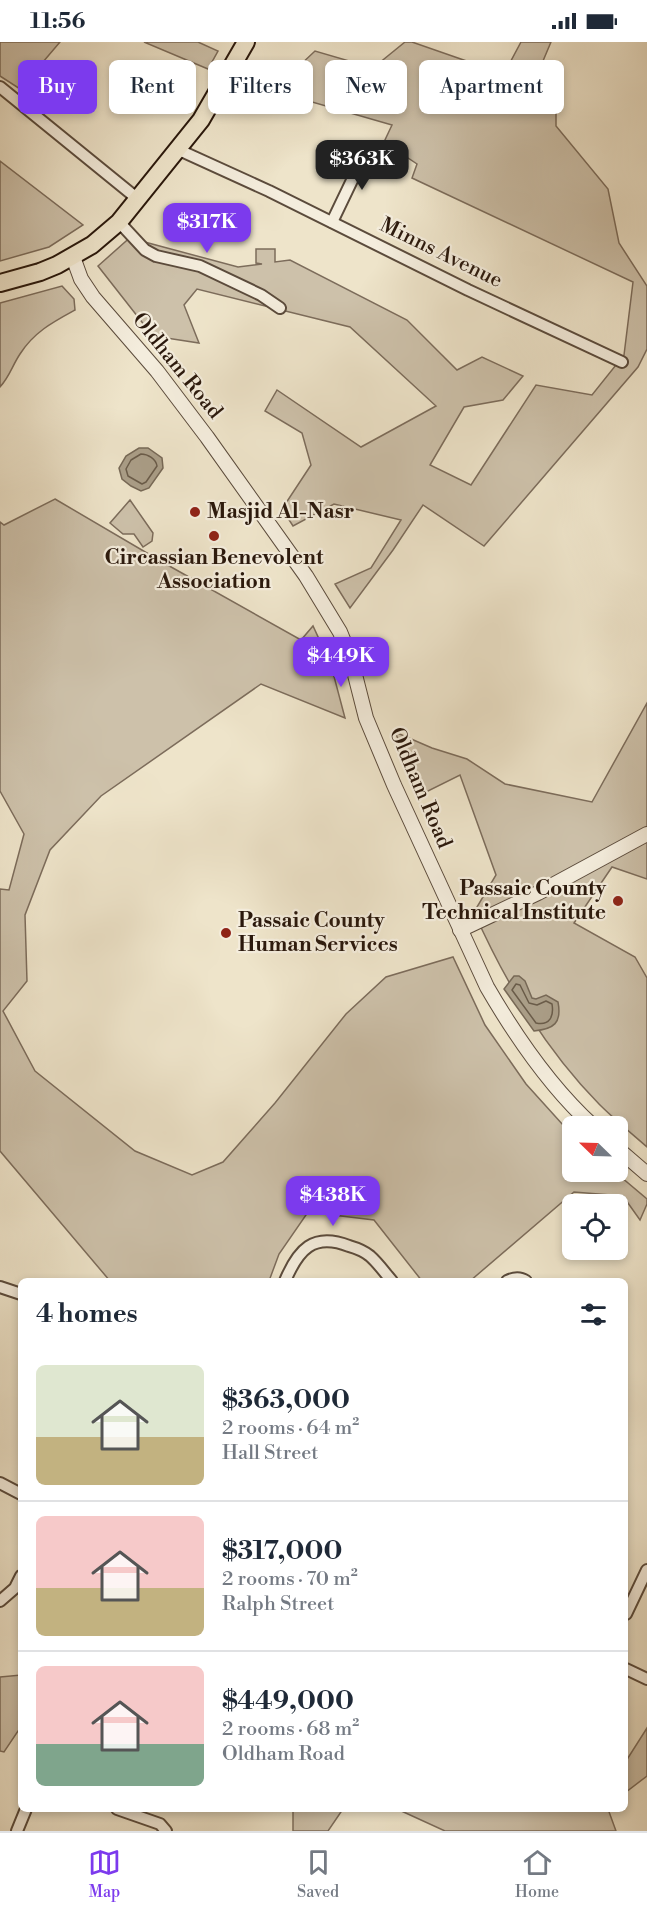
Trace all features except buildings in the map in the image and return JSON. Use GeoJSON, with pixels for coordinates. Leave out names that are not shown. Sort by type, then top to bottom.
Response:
{"type":"FeatureCollection","features":[{"type":"Feature","properties":{"kind":"main road"},"geometry":{"type":"LineString","coordinates":[[0,283],[40,272],[74,257],[105,236],[139,200],[179,150],[211,105],[246,42]]}},
{"type":"Feature","properties":{"kind":"street"},"geometry":{"type":"LineString","coordinates":[[0,87],[139,200]]}},
{"type":"Feature","properties":{"kind":"street"},"geometry":{"type":"LineString","coordinates":[[332,222],[367,149]]}},
{"type":"Feature","properties":{"kind":"street","name":"Minns Avenue"},"geometry":{"type":"LineString","coordinates":[[179,150],[622,362]]}},
{"type":"Feature","properties":{"kind":"street"},"geometry":{"type":"LineString","coordinates":[[119,222],[145,250],[156,256],[200,266],[252,291],[280,308]]}},
{"type":"Feature","properties":{"kind":"street","name":"Oldham Road"},"geometry":{"type":"LineString","coordinates":[[74,257],[81,279],[93,297],[157,371],[207,437],[306,576],[340,632],[351,659],[366,718],[394,785],[487,987],[513,1030],[542,1070],[584,1116]]}},
{"type":"Feature","properties":{"kind":"street"},"geometry":{"type":"LineString","coordinates":[[460,930],[538,893],[647,834]]}},
{"type":"Feature","properties":{"kind":"street"},"geometry":{"type":"LineString","coordinates":[[628,1158],[647,1174]]}},
{"type":"Feature","properties":{"kind":"street"},"geometry":{"type":"LineString","coordinates":[[286,1278],[298,1254],[319,1241],[329,1240],[348,1245],[370,1256],[389,1278]]}},
{"type":"Feature","properties":{"kind":"street"},"geometry":{"type":"LineString","coordinates":[[0,1287],[18,1293]]}},
{"type":"Feature","properties":{"kind":"street"},"geometry":{"type":"LineString","coordinates":[[0,1483],[18,1492]]}},
{"type":"Feature","properties":{"kind":"street"},"geometry":{"type":"LineString","coordinates":[[628,1610],[647,1570]]}},
{"type":"Feature","properties":{"kind":"street"},"geometry":{"type":"LineString","coordinates":[[0,1600],[15,1588],[18,1582]]}},
{"type":"Feature","properties":{"kind":"street"},"geometry":{"type":"LineString","coordinates":[[628,1670],[647,1680]]}},
{"type":"Feature","properties":{"kind":"street"},"geometry":{"type":"LineString","coordinates":[[16,1831],[25,1812]]}},
{"type":"Feature","properties":{"kind":"street"},"geometry":{"type":"LineString","coordinates":[[126,1812],[160,1824],[166,1831]]}},
{"type":"Feature","properties":{"kind":"shaded area"},"geometry":{"type":"Polygon","coordinates":[[[0,42],[60,42],[45,60],[18,60],[18,88],[0,76],[0,42]]]}},
{"type":"Feature","properties":{"kind":"shaded area"},"geometry":{"type":"Polygon","coordinates":[[[144,42],[198,42],[218,51],[213,60],[208,60],[208,69],[196,64],[196,60],[187,60],[144,42]]]}},
{"type":"Feature","properties":{"kind":"shaded area"},"geometry":{"type":"Polygon","coordinates":[[[405,42],[412,42],[464,60],[419,60],[419,114],[556,114],[556,126],[608,189],[619,243],[647,286],[647,349],[638,367],[484,546],[423,505],[350,608],[335,584],[371,568],[401,520],[334,504],[293,526],[282,509],[311,465],[302,433],[265,411],[277,390],[361,447],[436,406],[350,327],[197,289],[184,305],[199,343],[160,337],[156,340],[98,266],[134,234],[141,241],[238,267],[262,264],[256,263],[256,249],[275,249],[275,262],[290,260],[407,320],[457,370],[482,357],[523,376],[503,400],[464,407],[430,465],[471,485],[536,385],[592,395],[624,355],[633,282],[412,178],[417,164],[384,142],[392,125],[354,114],[407,114],[407,60],[383,60],[405,42]]]}},
{"type":"Feature","properties":{"kind":"shaded area"},"geometry":{"type":"Polygon","coordinates":[[[521,42],[551,42],[543,60],[511,60],[521,42]]]}},
{"type":"Feature","properties":{"kind":"shaded area"},"geometry":{"type":"Polygon","coordinates":[[[315,51],[346,60],[325,60],[325,106],[313,102],[313,60],[305,60],[315,51]]]}},
{"type":"Feature","properties":{"kind":"shaded area"},"geometry":{"type":"Polygon","coordinates":[[[0,161],[83,225],[49,247],[0,261],[0,161]]]}},
{"type":"Feature","properties":{"kind":"shaded area"},"geometry":{"type":"Polygon","coordinates":[[[62,286],[74,299],[75,310],[52,323],[25,346],[0,387],[0,303],[62,286]]]}},
{"type":"Feature","properties":{"kind":"shaded area"},"geometry":{"type":"Polygon","coordinates":[[[55,499],[301,640],[313,626],[331,665],[345,718],[261,684],[101,796],[50,850],[25,915],[27,981],[3,1011],[35,1071],[135,1151],[192,1175],[223,1162],[275,1103],[346,1014],[386,977],[453,957],[485,1025],[526,1084],[562,1124],[562,1182],[627,1182],[647,1199],[640,1220],[628,1203],[628,1194],[574,1192],[562,1194],[562,1202],[474,1278],[420,1278],[374,1220],[308,1212],[279,1254],[270,1278],[107,1278],[0,1151],[0,889],[9,890],[24,834],[0,791],[0,522],[4,525],[55,499]]]}},
{"type":"Feature","properties":{"kind":"shaded area"},"geometry":{"type":"Polygon","coordinates":[[[130,500],[153,533],[152,541],[143,547],[134,534],[123,534],[110,523],[130,500]]]}},
{"type":"Feature","properties":{"kind":"shaded area"},"geometry":{"type":"Polygon","coordinates":[[[647,703],[647,879],[612,867],[574,923],[635,957],[647,978],[647,1147],[628,1131],[628,1116],[612,1116],[561,1061],[528,1014],[499,964],[474,912],[496,875],[460,775],[422,794],[395,732],[432,748],[467,759],[505,784],[592,802],[647,703]]]}},
{"type":"Feature","properties":{"kind":"shaded area"},"geometry":{"type":"Polygon","coordinates":[[[18,1675],[18,1731],[4,1752],[0,1751],[0,1677],[18,1675]]]}},
{"type":"Feature","properties":{"kind":"shaded area"},"geometry":{"type":"Polygon","coordinates":[[[647,1728],[647,1776],[628,1790],[628,1758],[647,1728]]]}},
{"type":"Feature","properties":{"kind":"shaded area"},"geometry":{"type":"Polygon","coordinates":[[[293,1812],[341,1812],[328,1831],[293,1831],[293,1812]]]}},
{"type":"Feature","properties":{"kind":"shaded area"},"geometry":{"type":"Polygon","coordinates":[[[404,1812],[609,1812],[616,1831],[445,1831],[404,1812]]]}},
{"type":"Feature","properties":{"kind":"water"},"geometry":{"type":"Polygon","coordinates":[[[139,448],[148,448],[162,458],[163,468],[149,488],[141,491],[122,479],[119,468],[126,456],[139,448]]]}},
{"type":"Feature","properties":{"kind":"water"},"geometry":{"type":"Polygon","coordinates":[[[514,976],[519,976],[525,981],[532,998],[536,999],[546,995],[558,1002],[559,1015],[555,1024],[547,1029],[534,1031],[504,989],[514,976]]]}},
{"type":"Feature","properties":{"kind":"place","name":"Masjid Al-Nasr"},"geometry":{"type":"Point","coordinates":[195,512]}},
{"type":"Feature","properties":{"kind":"place","name":"Circassian Benevolent Association"},"geometry":{"type":"Point","coordinates":[214,536]}},
{"type":"Feature","properties":{"kind":"place","name":"Passaic County Technical Institute"},"geometry":{"type":"Point","coordinates":[618,901]}},
{"type":"Feature","properties":{"kind":"place","name":"Passaic County Human Services"},"geometry":{"type":"Point","coordinates":[226,933]}}]}
